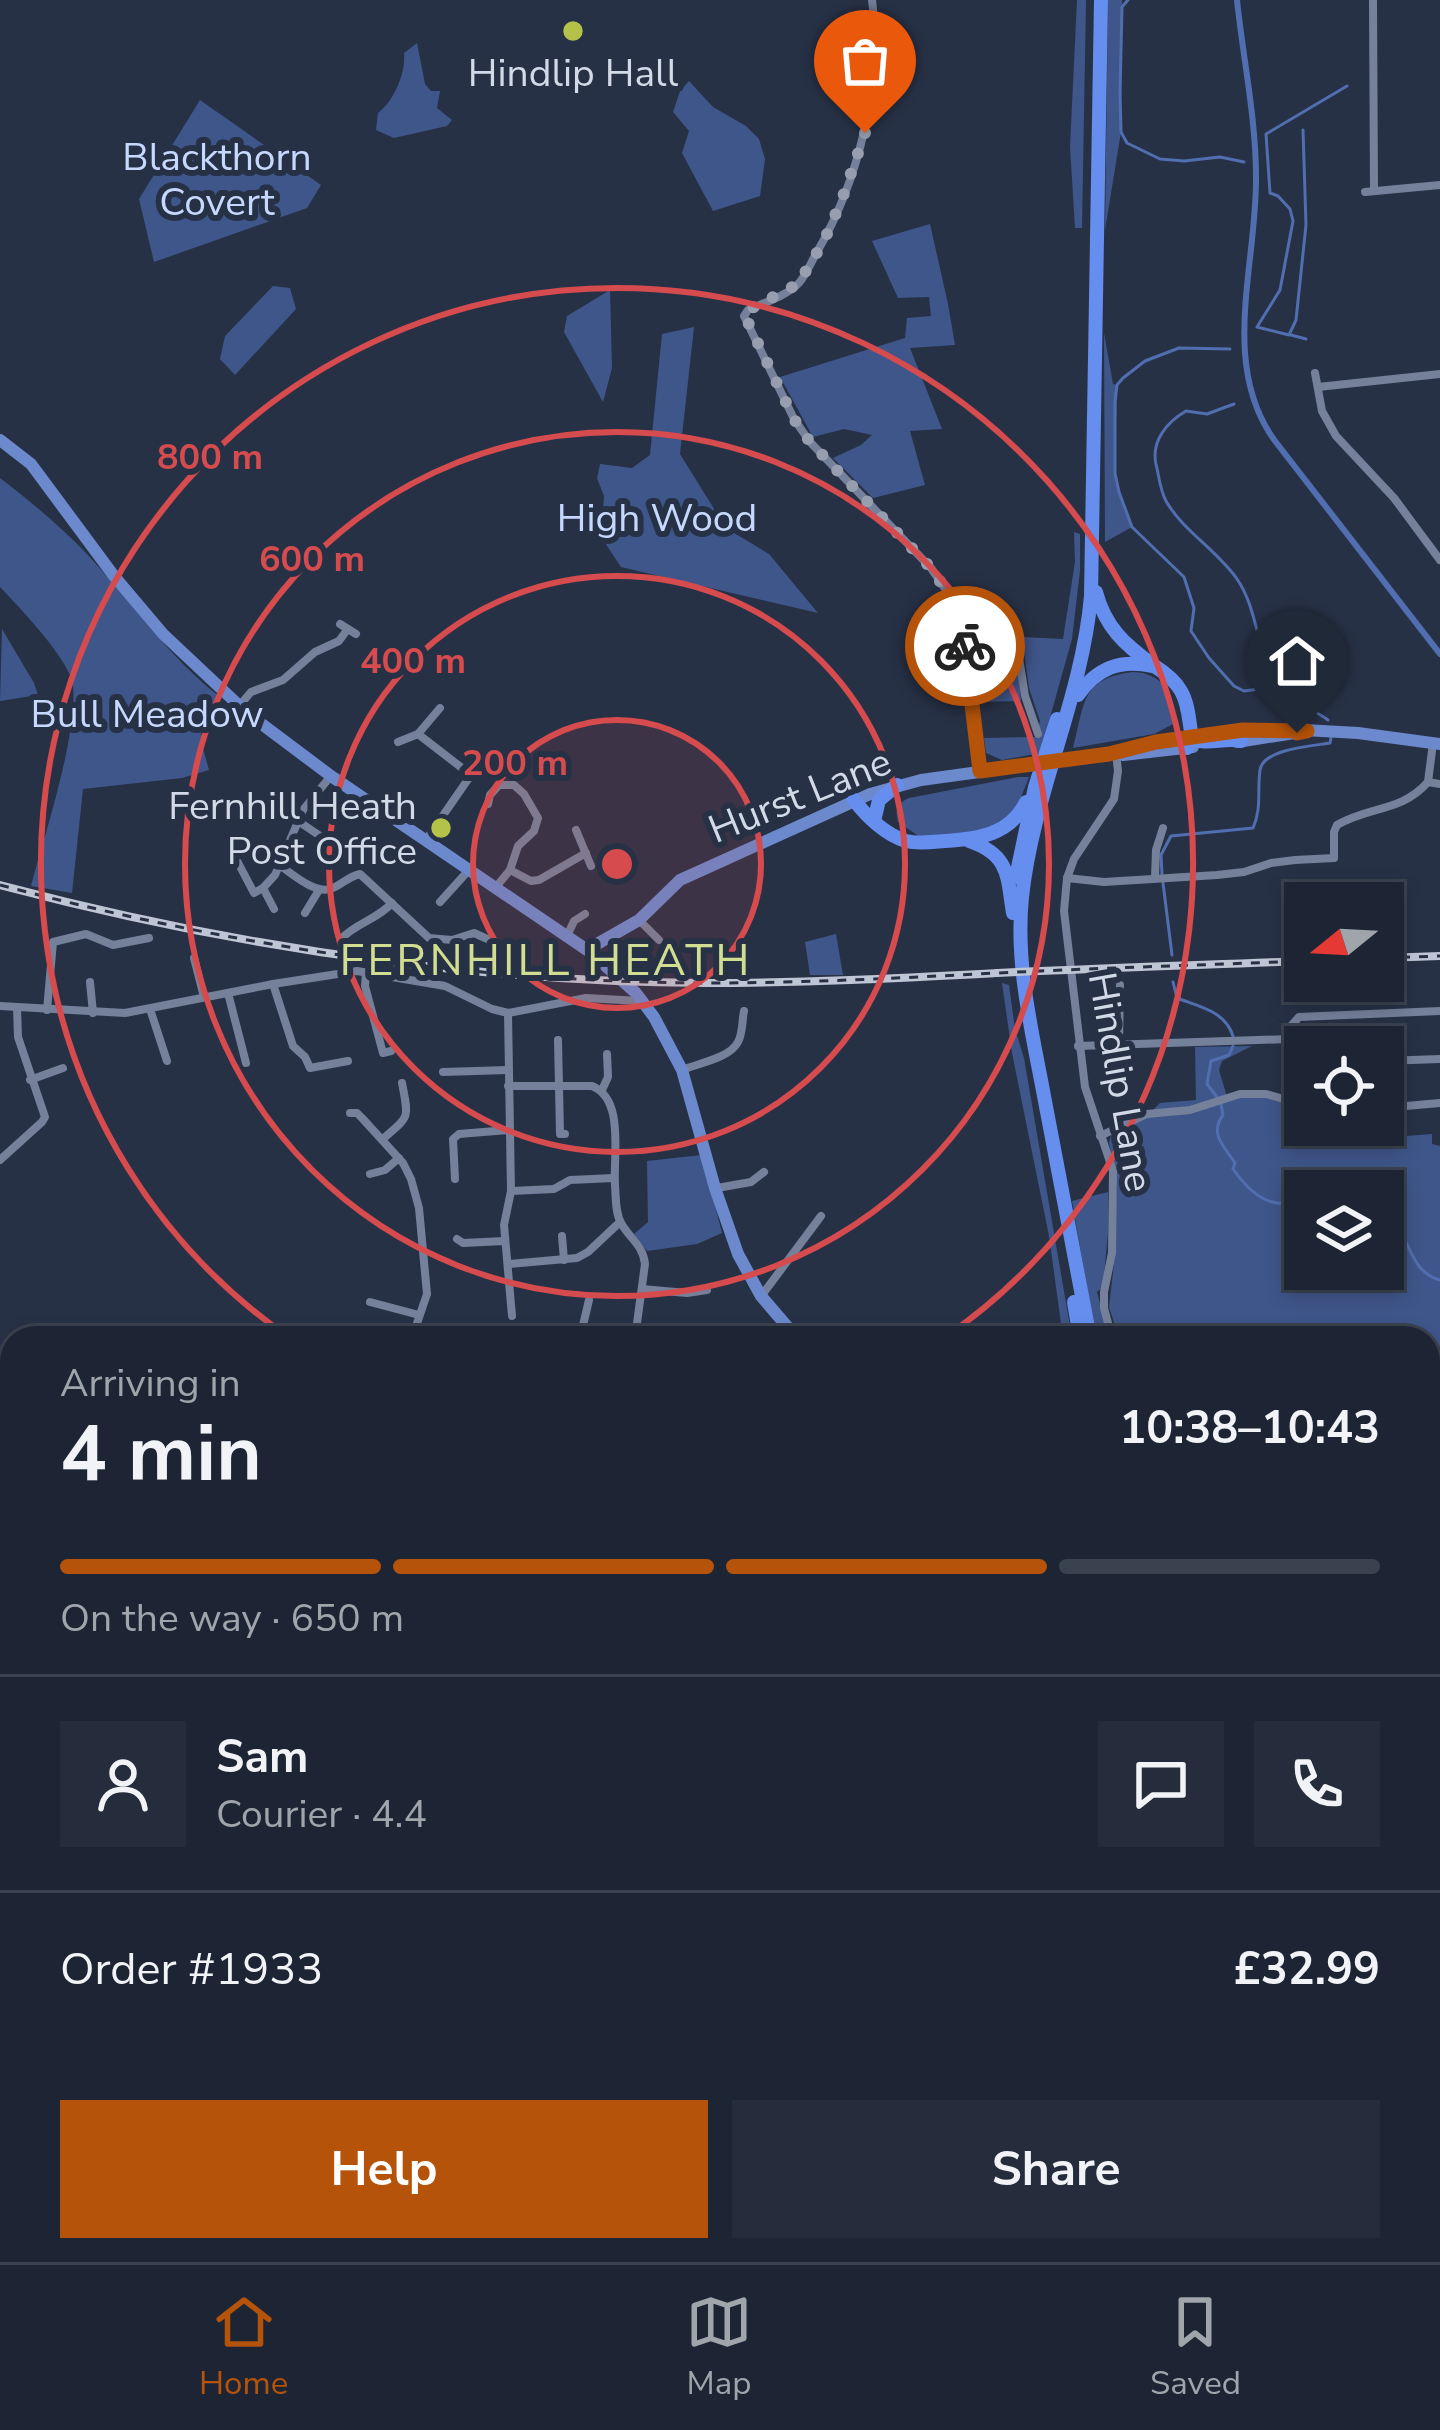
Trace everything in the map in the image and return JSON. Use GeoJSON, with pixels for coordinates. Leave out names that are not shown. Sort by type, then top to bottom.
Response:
{"type":"FeatureCollection","features":[{"type":"Feature","properties":{"kind":"highway"},"geometry":{"type":"LineString","coordinates":[[1088,1326],[1030,1020],[1021,933],[1037,818],[1085,647],[1093,569],[1096,0]]}},
{"type":"Feature","properties":{"kind":"highway"},"geometry":{"type":"LineString","coordinates":[[1012,913],[1019,853],[1067,688],[1084,584],[1096,0]]}},
{"type":"Feature","properties":{"kind":"highway"},"geometry":{"type":"LineString","coordinates":[[1093,569],[1107,622],[1129,648],[1181,691],[1189,743],[1240,741]]}},
{"type":"Feature","properties":{"kind":"highway"},"geometry":{"type":"LineString","coordinates":[[1069,710],[1086,684],[1106,668],[1133,662],[1157,667]]}},
{"type":"Feature","properties":{"kind":"highway"},"geometry":{"type":"LineString","coordinates":[[876,820],[879,800],[897,785]]}},
{"type":"Feature","properties":{"kind":"highway"},"geometry":{"type":"LineString","coordinates":[[858,799],[894,836],[908,842],[964,840],[1007,825],[1035,787]]}},
{"type":"Feature","properties":{"kind":"highway"},"geometry":{"type":"LineString","coordinates":[[964,840],[994,853],[1009,881],[1022,1015],[1078,1326]]}},
{"type":"Feature","properties":{"kind":"main road"},"geometry":{"type":"LineString","coordinates":[[0,440],[31,464],[163,634],[239,706],[331,776],[590,952],[639,997],[655,1017],[682,1070],[738,1254],[783,1326]]}},
{"type":"Feature","properties":{"kind":"main road"},"geometry":{"type":"LineString","coordinates":[[1113,754],[1154,752],[1243,730],[1371,734],[1436,744]]}},
{"type":"Feature","properties":{"kind":"main road"},"geometry":{"type":"LineString","coordinates":[[1240,741],[1307,731]]}},
{"type":"Feature","properties":{"kind":"main road"},"geometry":{"type":"LineString","coordinates":[[1113,754],[1130,747],[1189,743]]}},
{"type":"Feature","properties":{"kind":"main road","name":"Hurst Lane"},"geometry":{"type":"LineString","coordinates":[[590,952],[639,920],[680,880],[858,799],[897,785],[1113,754]]}},
{"type":"Feature","properties":{"kind":"street"},"geometry":{"type":"LineString","coordinates":[[872,0],[875,34],[865,133],[842,199],[798,284],[745,316],[794,419],[931,568],[950,596],[964,638],[980,771]]}},
{"type":"Feature","properties":{"kind":"street"},"geometry":{"type":"LineString","coordinates":[[1372,0],[1370,191],[1440,185]]}},
{"type":"Feature","properties":{"kind":"street"},"geometry":{"type":"LineString","coordinates":[[1315,374],[1322,411],[1336,436],[1394,498],[1440,560]]}},
{"type":"Feature","properties":{"kind":"street"},"geometry":{"type":"LineString","coordinates":[[1318,387],[1440,374]]}},
{"type":"Feature","properties":{"kind":"street"},"geometry":{"type":"LineString","coordinates":[[957,613],[982,601],[1014,626],[1025,697],[1038,734]]}},
{"type":"Feature","properties":{"kind":"street"},"geometry":{"type":"LineString","coordinates":[[239,706],[251,692],[283,680],[315,652],[340,640],[348,629]]}},
{"type":"Feature","properties":{"kind":"street"},"geometry":{"type":"LineString","coordinates":[[398,742],[418,734],[440,708]]}},
{"type":"Feature","properties":{"kind":"street"},"geometry":{"type":"LineString","coordinates":[[418,734],[471,775],[425,840]]}},
{"type":"Feature","properties":{"kind":"street"},"geometry":{"type":"LineString","coordinates":[[1067,878],[1104,882],[1244,872],[1271,863],[1334,858],[1337,824],[1405,802],[1428,782],[1436,744]]}},
{"type":"Feature","properties":{"kind":"street"},"geometry":{"type":"LineString","coordinates":[[1117,774],[1132,760],[1154,752]]}},
{"type":"Feature","properties":{"kind":"street","name":"Hindlip Lane"},"geometry":{"type":"LineString","coordinates":[[1109,1326],[1104,1292],[1112,1253],[1113,1171],[1084,1088],[1064,911],[1074,859],[1112,804],[1117,774],[1113,754]]}},
{"type":"Feature","properties":{"kind":"street"},"geometry":{"type":"LineString","coordinates":[[234,854],[254,893],[263,888],[274,875],[303,810],[331,776]]}},
{"type":"Feature","properties":{"kind":"street"},"geometry":{"type":"LineString","coordinates":[[1428,782],[1440,784]]}},
{"type":"Feature","properties":{"kind":"street"},"geometry":{"type":"LineString","coordinates":[[488,804],[493,790],[514,785],[538,818],[496,887]]}},
{"type":"Feature","properties":{"kind":"street"},"geometry":{"type":"LineString","coordinates":[[298,821],[332,844]]}},
{"type":"Feature","properties":{"kind":"street"},"geometry":{"type":"LineString","coordinates":[[1161,878],[1156,850],[1163,828]]}},
{"type":"Feature","properties":{"kind":"street"},"geometry":{"type":"LineString","coordinates":[[576,830],[591,866]]}},
{"type":"Feature","properties":{"kind":"street"},"geometry":{"type":"LineString","coordinates":[[510,869],[531,881],[539,880],[586,853]]}},
{"type":"Feature","properties":{"kind":"street"},"geometry":{"type":"LineString","coordinates":[[279,865],[319,890],[332,889],[360,874],[429,938],[452,940],[474,933],[494,942]]}},
{"type":"Feature","properties":{"kind":"street"},"geometry":{"type":"LineString","coordinates":[[440,902],[469,870]]}},
{"type":"Feature","properties":{"kind":"street"},"geometry":{"type":"LineString","coordinates":[[263,888],[274,909]]}},
{"type":"Feature","properties":{"kind":"street"},"geometry":{"type":"LineString","coordinates":[[305,913],[319,890]]}},
{"type":"Feature","properties":{"kind":"street"},"geometry":{"type":"LineString","coordinates":[[340,939],[351,927],[392,903]]}},
{"type":"Feature","properties":{"kind":"street"},"geometry":{"type":"LineString","coordinates":[[567,936],[574,921],[585,914]]}},
{"type":"Feature","properties":{"kind":"street"},"geometry":{"type":"LineString","coordinates":[[639,920],[660,943]]}},
{"type":"Feature","properties":{"kind":"street"},"geometry":{"type":"LineString","coordinates":[[47,1010],[52,943],[86,934],[113,945],[148,938]]}},
{"type":"Feature","properties":{"kind":"street"},"geometry":{"type":"LineString","coordinates":[[194,958],[204,997]]}},
{"type":"Feature","properties":{"kind":"street"},"geometry":{"type":"LineString","coordinates":[[0,1006],[124,1013],[273,984],[366,972],[445,986],[508,1013],[586,998],[639,997]]}},
{"type":"Feature","properties":{"kind":"street"},"geometry":{"type":"LineString","coordinates":[[366,972],[365,986],[383,1053],[391,1052]]}},
{"type":"Feature","properties":{"kind":"street"},"geometry":{"type":"LineString","coordinates":[[273,984],[293,1046],[310,1068],[348,1060]]}},
{"type":"Feature","properties":{"kind":"street"},"geometry":{"type":"LineString","coordinates":[[1119,1043],[1120,986]]}},
{"type":"Feature","properties":{"kind":"street"},"geometry":{"type":"LineString","coordinates":[[93,989],[94,1012]]}},
{"type":"Feature","properties":{"kind":"street"},"geometry":{"type":"LineString","coordinates":[[228,993],[246,1063]]}},
{"type":"Feature","properties":{"kind":"street"},"geometry":{"type":"LineString","coordinates":[[0,1160],[44,1117],[18,1037],[17,1007]]}},
{"type":"Feature","properties":{"kind":"street"},"geometry":{"type":"LineString","coordinates":[[150,1009],[167,1061]]}},
{"type":"Feature","properties":{"kind":"street"},"geometry":{"type":"LineString","coordinates":[[682,1070],[735,1047],[743,1011]]}},
{"type":"Feature","properties":{"kind":"street"},"geometry":{"type":"LineString","coordinates":[[1291,1026],[1299,1017],[1440,1011]]}},
{"type":"Feature","properties":{"kind":"street"},"geometry":{"type":"LineString","coordinates":[[508,1013],[511,1191],[505,1241],[512,1316]]}},
{"type":"Feature","properties":{"kind":"street"},"geometry":{"type":"LineString","coordinates":[[558,1040],[560,1135],[565,1134]]}},
{"type":"Feature","properties":{"kind":"street"},"geometry":{"type":"LineString","coordinates":[[1078,1046],[1284,1040]]}},
{"type":"Feature","properties":{"kind":"street"},"geometry":{"type":"LineString","coordinates":[[602,1090],[608,1077],[607,1054]]}},
{"type":"Feature","properties":{"kind":"street"},"geometry":{"type":"LineString","coordinates":[[1404,1060],[1440,1059]]}},
{"type":"Feature","properties":{"kind":"street"},"geometry":{"type":"LineString","coordinates":[[30,1080],[63,1068]]}},
{"type":"Feature","properties":{"kind":"street"},"geometry":{"type":"LineString","coordinates":[[443,1072],[508,1070]]}},
{"type":"Feature","properties":{"kind":"street"},"geometry":{"type":"LineString","coordinates":[[508,1086],[602,1090],[613,1115],[620,1222],[644,1253],[637,1326]]}},
{"type":"Feature","properties":{"kind":"street"},"geometry":{"type":"LineString","coordinates":[[382,1139],[406,1119],[401,1088]]}},
{"type":"Feature","properties":{"kind":"street"},"geometry":{"type":"LineString","coordinates":[[1100,1136],[1147,1114],[1190,1110],[1240,1094],[1284,1098]]}},
{"type":"Feature","properties":{"kind":"street"},"geometry":{"type":"LineString","coordinates":[[1404,1106],[1440,1103]]}},
{"type":"Feature","properties":{"kind":"street"},"geometry":{"type":"LineString","coordinates":[[353,1111],[399,1158],[411,1179],[427,1281],[416,1326]]}},
{"type":"Feature","properties":{"kind":"street"},"geometry":{"type":"LineString","coordinates":[[454,1179],[453,1139],[459,1134],[508,1130]]}},
{"type":"Feature","properties":{"kind":"street"},"geometry":{"type":"LineString","coordinates":[[370,1174],[385,1170],[399,1158]]}},
{"type":"Feature","properties":{"kind":"street"},"geometry":{"type":"LineString","coordinates":[[715,1188],[751,1182],[764,1172]]}},
{"type":"Feature","properties":{"kind":"street"},"geometry":{"type":"LineString","coordinates":[[511,1191],[614,1178]]}},
{"type":"Feature","properties":{"kind":"street"},"geometry":{"type":"LineString","coordinates":[[761,1296],[821,1216]]}},
{"type":"Feature","properties":{"kind":"street"},"geometry":{"type":"LineString","coordinates":[[508,1264],[577,1258],[620,1222]]}},
{"type":"Feature","properties":{"kind":"street"},"geometry":{"type":"LineString","coordinates":[[562,1236],[564,1260]]}},
{"type":"Feature","properties":{"kind":"street"},"geometry":{"type":"LineString","coordinates":[[457,1239],[463,1244],[505,1241]]}},
{"type":"Feature","properties":{"kind":"street"},"geometry":{"type":"LineString","coordinates":[[642,1289],[706,1290]]}},
{"type":"Feature","properties":{"kind":"street"},"geometry":{"type":"LineString","coordinates":[[583,1326],[589,1300]]}},
{"type":"Feature","properties":{"kind":"street"},"geometry":{"type":"LineString","coordinates":[[370,1302],[419,1315]]}},
{"type":"Feature","properties":{"kind":"green space"},"geometry":{"type":"Polygon","coordinates":[[[1077,0],[1086,0],[1082,228],[1075,228],[1070,147],[1077,0]]]}},
{"type":"Feature","properties":{"kind":"green space"},"geometry":{"type":"Polygon","coordinates":[[[1108,0],[1122,0],[1121,132],[1105,230],[1108,0]]]}},
{"type":"Feature","properties":{"kind":"green space"},"geometry":{"type":"Polygon","coordinates":[[[417,43],[425,84],[431,91],[440,91],[437,108],[452,120],[447,126],[394,138],[376,130],[378,113],[398,86],[404,53],[417,43]]]}},
{"type":"Feature","properties":{"kind":"green space"},"geometry":{"type":"Polygon","coordinates":[[[689,81],[713,107],[759,139],[765,159],[760,196],[713,211],[682,153],[689,131],[673,112],[689,81]]]}},
{"type":"Feature","properties":{"kind":"green space","name":"Blackthorn Covert"},"geometry":{"type":"Polygon","coordinates":[[[200,100],[321,185],[307,208],[154,262],[139,199],[200,100]]]}},
{"type":"Feature","properties":{"kind":"green space"},"geometry":{"type":"Polygon","coordinates":[[[930,224],[955,345],[910,348],[942,429],[910,431],[925,485],[873,498],[833,458],[872,435],[844,429],[813,437],[780,377],[905,338],[907,318],[931,316],[929,297],[898,298],[872,241],[930,224]]]}},
{"type":"Feature","properties":{"kind":"green space"},"geometry":{"type":"Polygon","coordinates":[[[273,286],[290,288],[296,309],[235,375],[220,359],[225,336],[273,286]]]}},
{"type":"Feature","properties":{"kind":"green space"},"geometry":{"type":"Polygon","coordinates":[[[610,290],[612,368],[603,402],[564,332],[567,316],[610,290]]]}},
{"type":"Feature","properties":{"kind":"green space","name":"High Wood"},"geometry":{"type":"Polygon","coordinates":[[[694,327],[680,454],[726,528],[769,554],[818,613],[621,567],[601,537],[600,464],[632,468],[650,455],[662,334],[694,327]]]}},
{"type":"Feature","properties":{"kind":"green space"},"geometry":{"type":"Polygon","coordinates":[[[1104,333],[1113,384],[1117,385],[1115,473],[1132,527],[1105,542],[1104,333]]]}},
{"type":"Feature","properties":{"kind":"green space","name":"Bull Meadow"},"geometry":{"type":"Polygon","coordinates":[[[0,478],[75,542],[166,646],[220,697],[202,715],[201,741],[209,770],[182,778],[83,789],[72,893],[31,886],[68,746],[73,693],[70,675],[57,653],[0,587],[0,478]]]}},
{"type":"Feature","properties":{"kind":"green space"},"geometry":{"type":"Polygon","coordinates":[[[1074,532],[1080,534],[1080,571],[1072,639],[1040,753],[1002,760],[986,753],[984,738],[1035,737],[1040,721],[1029,688],[1022,637],[1063,639],[1075,562],[1074,532]]]}},
{"type":"Feature","properties":{"kind":"green space"},"geometry":{"type":"Polygon","coordinates":[[[982,606],[995,613],[1011,634],[1021,701],[980,702],[973,641],[964,617],[982,606]]]}},
{"type":"Feature","properties":{"kind":"green space"},"geometry":{"type":"Polygon","coordinates":[[[2,629],[34,683],[38,695],[0,701],[2,629]]]}},
{"type":"Feature","properties":{"kind":"green space"},"geometry":{"type":"Polygon","coordinates":[[[1115,675],[1152,676],[1165,687],[1175,723],[1154,734],[1073,748],[1083,706],[1094,688],[1115,675]]]}},
{"type":"Feature","properties":{"kind":"green space"},"geometry":{"type":"Polygon","coordinates":[[[1029,777],[1016,810],[1004,823],[980,834],[920,837],[898,822],[897,807],[909,798],[1029,777]]]}},
{"type":"Feature","properties":{"kind":"green space"},"geometry":{"type":"Polygon","coordinates":[[[836,934],[843,975],[810,975],[805,942],[836,934]]]}},
{"type":"Feature","properties":{"kind":"green space"},"geometry":{"type":"Polygon","coordinates":[[[1002,983],[1009,985],[1024,1058],[1070,1326],[1061,1326],[1049,1236],[1002,983]]]}},
{"type":"Feature","properties":{"kind":"green space"},"geometry":{"type":"Polygon","coordinates":[[[1252,1046],[1222,1061],[1219,1070],[1228,1100],[1256,1095],[1284,1102],[1284,1146],[1404,1146],[1404,1136],[1432,1134],[1432,1144],[1440,1146],[1440,1326],[1115,1326],[1109,1307],[1117,1188],[1109,1143],[1111,1135],[1155,1115],[1160,1103],[1196,1100],[1195,1047],[1252,1046]]]}},
{"type":"Feature","properties":{"kind":"green space"},"geometry":{"type":"Polygon","coordinates":[[[702,1155],[722,1233],[697,1244],[647,1251],[634,1234],[648,1222],[647,1161],[702,1155]]]}},
{"type":"Feature","properties":{"kind":"green space"},"geometry":{"type":"Polygon","coordinates":[[[1108,1192],[1103,1287],[1097,1292],[1106,1326],[1094,1326],[1072,1201],[1108,1192]]]}},
{"type":"Feature","properties":{"kind":"waterway"},"geometry":{"type":"LineString","coordinates":[[1128,0],[1122,7],[1120,93],[1121,132],[1127,143],[1160,159],[1220,157],[1244,162]]}},
{"type":"Feature","properties":{"kind":"waterway"},"geometry":{"type":"LineString","coordinates":[[1237,0],[1255,155],[1245,347],[1258,411],[1275,441],[1440,654]]}},
{"type":"Feature","properties":{"kind":"waterway"},"geometry":{"type":"LineString","coordinates":[[1303,130],[1306,225],[1296,320],[1289,335],[1257,327],[1280,290],[1293,221],[1290,209],[1270,193],[1266,134],[1347,86]]}},
{"type":"Feature","properties":{"kind":"waterway"},"geometry":{"type":"LineString","coordinates":[[1291,335],[1306,339]]}},
{"type":"Feature","properties":{"kind":"waterway"},"geometry":{"type":"LineString","coordinates":[[1230,349],[1179,348],[1145,361],[1117,385],[1115,473],[1119,492],[1132,527],[1184,577],[1194,608],[1191,631],[1234,686],[1244,691],[1287,693],[1328,720]]}},
{"type":"Feature","properties":{"kind":"waterway"},"geometry":{"type":"LineString","coordinates":[[1234,404],[1207,414],[1186,411],[1167,427],[1156,448],[1160,483],[1173,512],[1237,579],[1251,607],[1265,659],[1287,678],[1303,702]]}},
{"type":"Feature","properties":{"kind":"waterway"},"geometry":{"type":"LineString","coordinates":[[1162,874],[1161,855],[1171,836],[1253,828],[1263,763],[1289,750],[1330,743],[1331,738]]}},
{"type":"Feature","properties":{"kind":"waterway"},"geometry":{"type":"LineString","coordinates":[[1163,883],[1172,955]]}},
{"type":"Feature","properties":{"kind":"waterway"},"geometry":{"type":"LineString","coordinates":[[1173,982],[1177,998],[1218,1015],[1233,1036]]}},
{"type":"Feature","properties":{"kind":"waterway"},"geometry":{"type":"LineString","coordinates":[[1217,1097],[1207,1084],[1211,1061],[1229,1055],[1233,1046]]}},
{"type":"Feature","properties":{"kind":"waterway"},"geometry":{"type":"LineString","coordinates":[[1221,1104],[1218,1134],[1235,1163],[1233,1169],[1255,1194],[1284,1204]]}},
{"type":"Feature","properties":{"kind":"waterway"},"geometry":{"type":"LineString","coordinates":[[1404,1238],[1420,1268],[1440,1280]]}},
{"type":"Feature","properties":{"kind":"railway"},"geometry":{"type":"LineString","coordinates":[[0,885],[262,943],[528,976],[780,982],[1284,962]]}},
{"type":"Feature","properties":{"kind":"railway"},"geometry":{"type":"LineString","coordinates":[[1404,957],[1440,956]]}},
{"type":"Feature","properties":{"kind":"way so far"},"geometry":{"type":"LineString","coordinates":[[865,133],[824,241],[798,284],[748,310],[746,322],[810,442],[941,581],[957,613],[965,646]]}},
{"type":"Feature","properties":{"kind":"place","name":"Hindlip Hall"},"geometry":{"type":"Point","coordinates":[573,31]}},
{"type":"Feature","properties":{"kind":"place","name":"Fernhill Heath Post Office"},"geometry":{"type":"Point","coordinates":[441,828]}},
{"type":"Feature","properties":{"kind":"district","name":"FERNHILL HEATH"},"geometry":{"type":"Point","coordinates":[546,960]}},
{"type":"Feature","properties":{"kind":"route"},"geometry":{"type":"LineString","coordinates":[[965,646],[980,771],[1243,730],[1307,731],[1297,733]]}}]}
